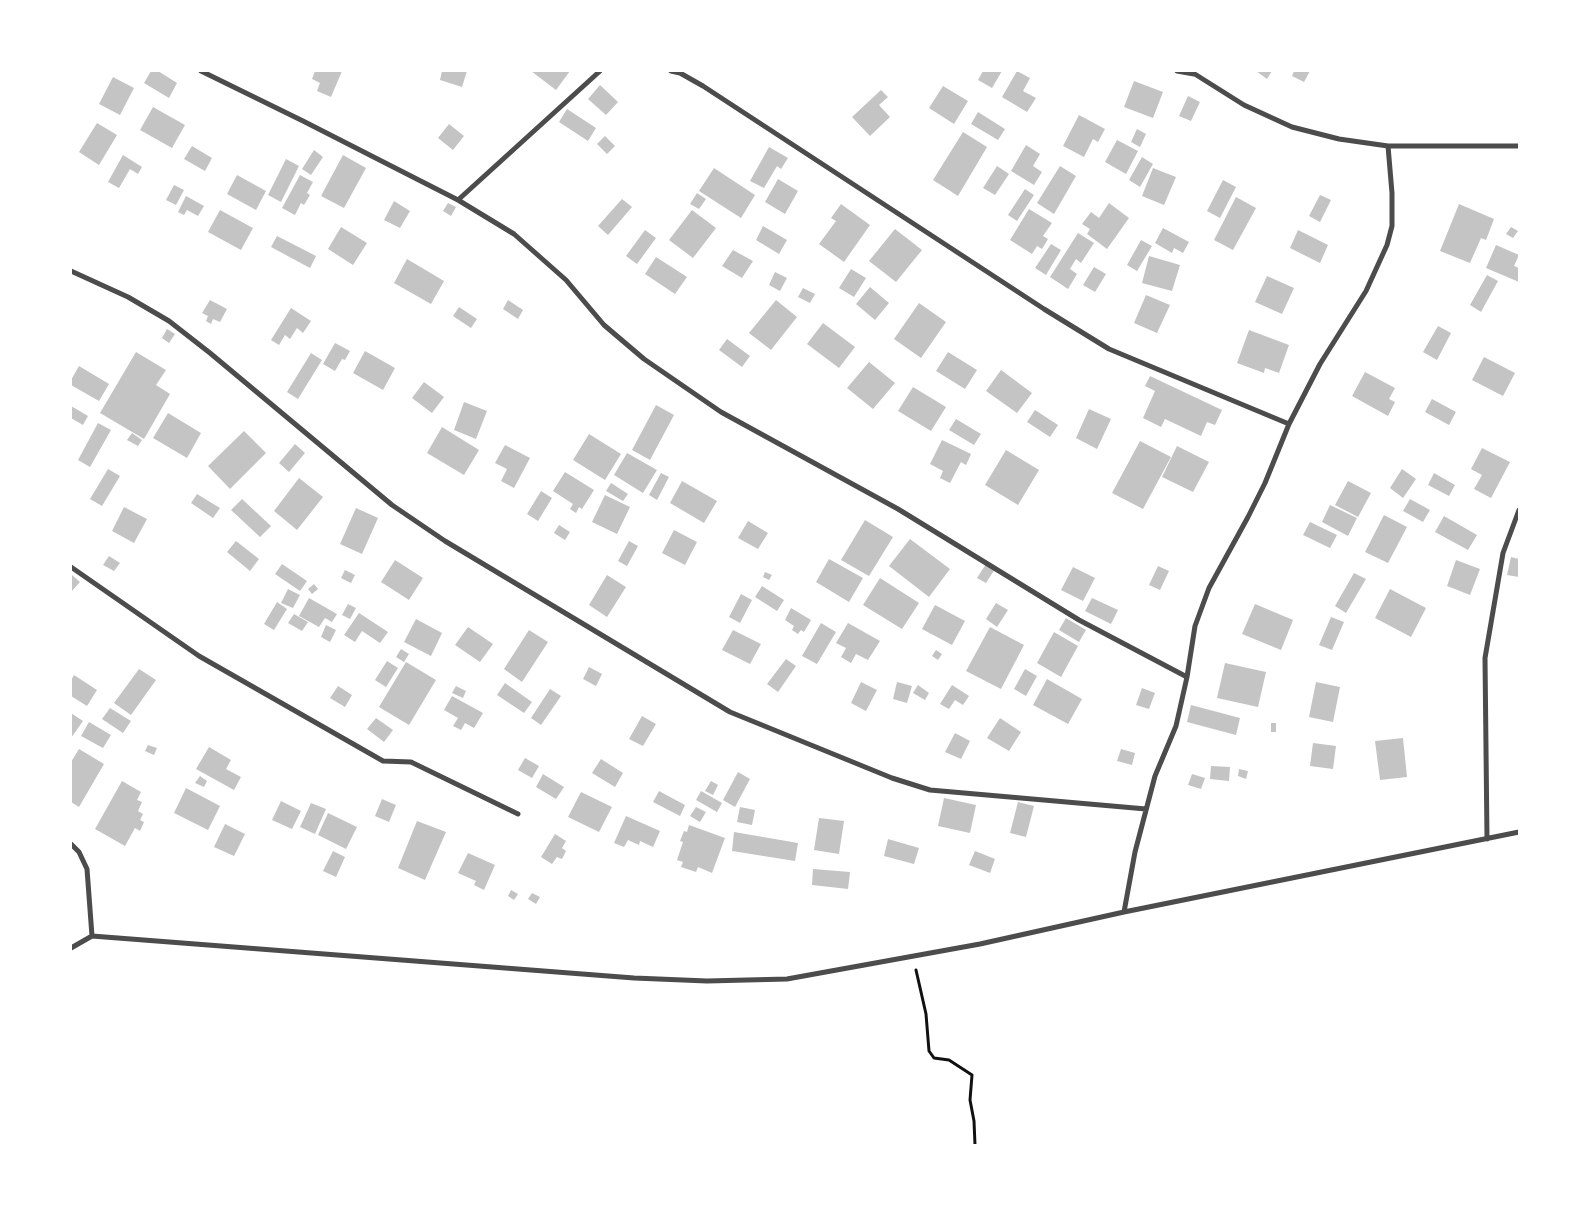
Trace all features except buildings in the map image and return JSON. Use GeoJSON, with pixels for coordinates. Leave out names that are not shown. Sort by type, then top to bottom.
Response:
{"type":"FeatureCollection","features":[{"type":"Feature","properties":{"kind":"street"},"geometry":{"type":"LineString","coordinates":[[201,71],[458,200],[514,234],[566,280],[604,325],[644,359],[721,412],[898,509],[1079,620],[1187,677]]}},
{"type":"Feature","properties":{"kind":"street"},"geometry":{"type":"LineString","coordinates":[[458,200],[600,71]]}},
{"type":"Feature","properties":{"kind":"street"},"geometry":{"type":"LineString","coordinates":[[671,71],[680,73],[703,86],[1044,309],[1109,349],[1289,424]]}},
{"type":"Feature","properties":{"kind":"street"},"geometry":{"type":"LineString","coordinates":[[1177,71],[1192,73],[1244,105],[1292,127],[1339,139],[1388,146],[1519,146]]}},
{"type":"Feature","properties":{"kind":"street"},"geometry":{"type":"LineString","coordinates":[[1124,912],[1135,852],[1154,776],[1176,726],[1187,677],[1195,626],[1209,588],[1265,483],[1289,424],[1320,364],[1366,291],[1388,245],[1392,226],[1392,193],[1388,146]]}},
{"type":"Feature","properties":{"kind":"street"},"geometry":{"type":"LineString","coordinates":[[71,271],[128,297],[169,321],[392,505],[446,541],[730,712],[892,778],[930,790],[1146,809]]}},
{"type":"Feature","properties":{"kind":"street"},"geometry":{"type":"LineString","coordinates":[[1487,839],[1485,658],[1503,553],[1519,510]]}},
{"type":"Feature","properties":{"kind":"street"},"geometry":{"type":"LineString","coordinates":[[71,567],[199,656],[383,761],[411,762],[518,814]]}},
{"type":"Feature","properties":{"kind":"street"},"geometry":{"type":"LineString","coordinates":[[71,948],[92,936],[634,978],[707,981],[787,980],[980,944],[1124,912],[1519,832]]}},
{"type":"Feature","properties":{"kind":"street"},"geometry":{"type":"LineString","coordinates":[[71,844],[79,852],[87,869],[92,936]]}},
{"type":"Feature","properties":{"kind":"path"},"geometry":{"type":"LineString","coordinates":[[913,956],[926,1014],[929,1051],[934,1058],[949,1060],[972,1075],[970,1100],[974,1121],[975,1145]]}}]}
